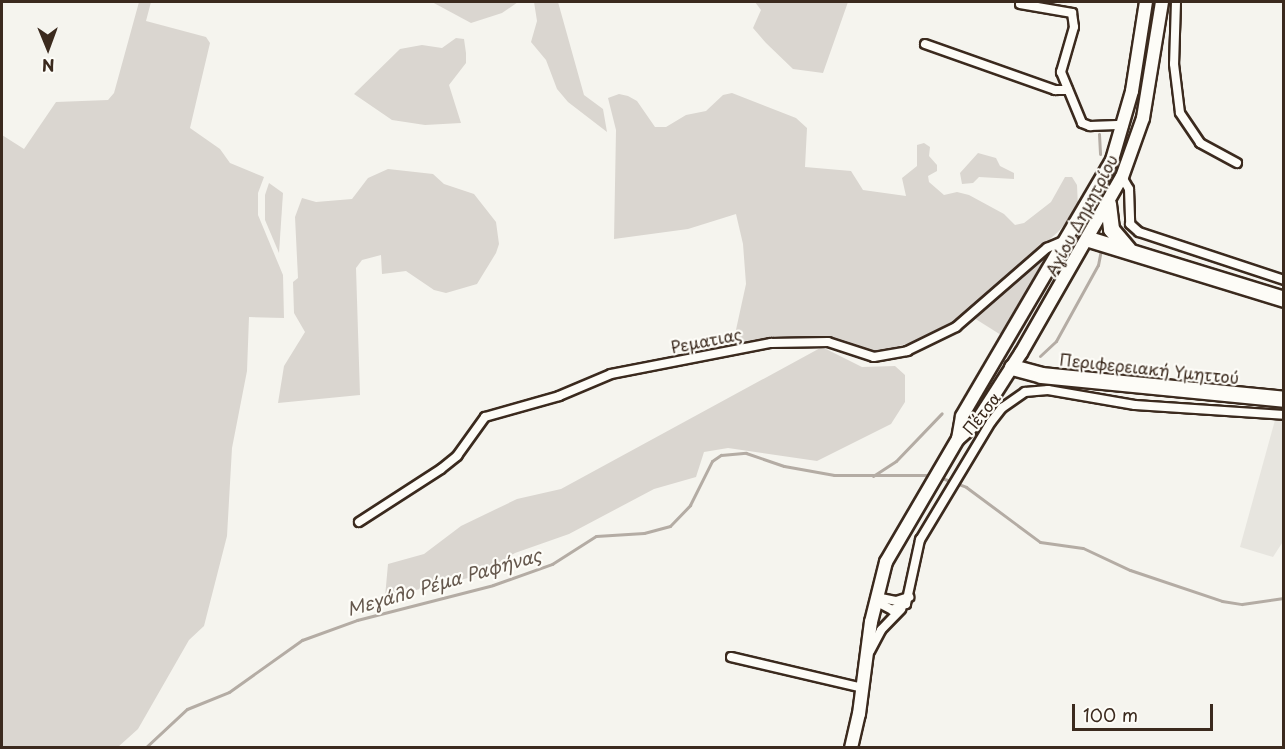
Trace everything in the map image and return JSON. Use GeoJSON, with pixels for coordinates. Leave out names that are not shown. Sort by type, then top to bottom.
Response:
{"type":"FeatureCollection","features":[{"type":"Feature","properties":{"kind":"highway"},"geometry":{"type":"LineString","coordinates":[[1108,204],[1114,236],[1131,251]]}},
{"type":"Feature","properties":{"kind":"highway"},"geometry":{"type":"LineString","coordinates":[[1089,239],[1284,300]]}},
{"type":"Feature","properties":{"kind":"highway","name":"Περιφερειακή Υμηττού"},"geometry":{"type":"LineString","coordinates":[[1012,367],[1048,376],[1284,399]]}},
{"type":"Feature","properties":{"kind":"main road","name":"Αγίου Δημητρίου"},"geometry":{"type":"LineString","coordinates":[[1067,240],[1105,176],[1124,125],[1146,2]]}},
{"type":"Feature","properties":{"kind":"main road","name":"Αγίου Δημητρίου"},"geometry":{"type":"LineString","coordinates":[[1052,301],[1122,177],[1143,118],[1162,2]]}},
{"type":"Feature","properties":{"kind":"main road"},"geometry":{"type":"LineString","coordinates":[[1067,240],[1089,239]]}},
{"type":"Feature","properties":{"kind":"main road","name":"Πέτσα"},"geometry":{"type":"LineString","coordinates":[[958,439],[963,416],[1067,240]]}},
{"type":"Feature","properties":{"kind":"main road","name":"Πέτσα"},"geometry":{"type":"LineString","coordinates":[[867,656],[876,597],[886,562],[958,439],[976,423],[1052,301]]}},
{"type":"Feature","properties":{"kind":"main road"},"geometry":{"type":"LineString","coordinates":[[997,357],[1012,367]]}},
{"type":"Feature","properties":{"kind":"main road"},"geometry":{"type":"LineString","coordinates":[[851,747],[867,656]]}},
{"type":"Feature","properties":{"kind":"street"},"geometry":{"type":"LineString","coordinates":[[1176,2],[1174,64],[1180,113],[1200,142],[1237,162]]}},
{"type":"Feature","properties":{"kind":"street"},"geometry":{"type":"LineString","coordinates":[[1020,4],[1067,11],[1074,17],[1061,72],[1084,125],[1124,125]]}},
{"type":"Feature","properties":{"kind":"street"},"geometry":{"type":"LineString","coordinates":[[925,44],[1055,90],[1068,90]]}},
{"type":"Feature","properties":{"kind":"street"},"geometry":{"type":"LineString","coordinates":[[1122,177],[1129,189],[1133,228],[1284,280]]}},
{"type":"Feature","properties":{"kind":"street","name":"Ρεματιας"},"geometry":{"type":"LineString","coordinates":[[360,522],[457,456],[485,417],[559,396],[610,374],[771,343],[828,342],[874,357],[907,351],[956,327],[1047,248],[1067,240]]}},
{"type":"Feature","properties":{"kind":"street","name":"Πέτσα"},"geometry":{"type":"LineString","coordinates":[[907,600],[912,565],[920,540],[971,452],[1002,408],[1014,398],[1037,389],[1135,405],[1284,415]]}},
{"type":"Feature","properties":{"kind":"street"},"geometry":{"type":"LineString","coordinates":[[876,597],[896,601],[907,600]]}},
{"type":"Feature","properties":{"kind":"street"},"geometry":{"type":"LineString","coordinates":[[867,656],[881,630],[907,600]]}},
{"type":"Feature","properties":{"kind":"street"},"geometry":{"type":"LineString","coordinates":[[731,657],[863,688]]}},
{"type":"Feature","properties":{"kind":"shaded area"},"geometry":{"type":"Polygon","coordinates":[[[139,2],[151,2],[146,21],[206,37],[210,43],[190,128],[220,149],[230,163],[264,177],[258,193],[258,215],[283,275],[284,318],[249,317],[247,371],[232,448],[227,536],[204,626],[189,640],[138,729],[118,747],[2,747],[2,135],[24,149],[56,102],[108,100],[114,93],[139,2]]]}},
{"type":"Feature","properties":{"kind":"shaded area"},"geometry":{"type":"Polygon","coordinates":[[[432,2],[518,2],[502,13],[471,23],[432,2]]]}},
{"type":"Feature","properties":{"kind":"shaded area"},"geometry":{"type":"Polygon","coordinates":[[[534,2],[558,2],[584,95],[603,109],[607,132],[568,102],[557,89],[546,60],[531,42],[537,21],[534,2]]]}},
{"type":"Feature","properties":{"kind":"shaded area"},"geometry":{"type":"Polygon","coordinates":[[[755,2],[848,2],[823,73],[793,69],[766,43],[753,28],[761,10],[755,2]]]}},
{"type":"Feature","properties":{"kind":"shaded area"},"geometry":{"type":"Polygon","coordinates":[[[456,38],[464,39],[466,63],[449,85],[461,123],[425,125],[392,120],[354,94],[400,49],[422,45],[442,48],[456,38]]]}},
{"type":"Feature","properties":{"kind":"shaded area"},"geometry":{"type":"Polygon","coordinates":[[[732,93],[796,118],[807,128],[805,167],[851,171],[863,190],[906,196],[902,178],[917,166],[917,145],[924,143],[930,147],[929,156],[937,165],[937,171],[928,176],[929,182],[944,195],[957,192],[969,195],[1004,214],[1015,225],[1024,223],[1051,202],[1065,177],[1072,177],[1077,185],[1078,207],[1059,231],[978,303],[938,331],[916,341],[878,352],[822,337],[780,339],[732,348],[746,284],[743,244],[736,214],[688,229],[614,239],[616,130],[608,98],[619,94],[628,96],[637,101],[655,127],[666,127],[686,115],[706,111],[723,95],[732,93]]]}},
{"type":"Feature","properties":{"kind":"shaded area"},"geometry":{"type":"Polygon","coordinates":[[[978,153],[996,158],[1000,166],[1014,173],[1014,179],[979,177],[973,183],[962,184],[960,173],[978,153]]]}},
{"type":"Feature","properties":{"kind":"shaded area"},"geometry":{"type":"Polygon","coordinates":[[[388,169],[433,174],[444,184],[474,194],[496,222],[499,244],[496,253],[477,284],[446,293],[434,290],[406,271],[382,274],[381,255],[362,260],[356,268],[360,395],[278,403],[284,366],[305,332],[294,313],[293,282],[298,278],[295,217],[302,198],[316,202],[352,199],[368,178],[388,169]]]}},
{"type":"Feature","properties":{"kind":"shaded area"},"geometry":{"type":"Polygon","coordinates":[[[269,183],[283,193],[279,253],[265,220],[265,195],[269,183]]]}},
{"type":"Feature","properties":{"kind":"shaded area"},"geometry":{"type":"Polygon","coordinates":[[[1052,252],[1001,335],[974,318],[1015,279],[1052,252]]]}},
{"type":"Feature","properties":{"kind":"shaded area"},"geometry":{"type":"Polygon","coordinates":[[[822,347],[862,367],[895,366],[905,375],[905,402],[891,424],[817,461],[728,448],[704,452],[696,477],[654,489],[569,534],[515,553],[477,576],[385,597],[388,564],[424,554],[461,526],[517,499],[561,489],[822,347]]]}},
{"type":"Feature","properties":{"kind":"shaded area"},"geometry":{"type":"Polygon","coordinates":[[[1275,420],[1283,421],[1284,540],[1273,557],[1240,547],[1275,420]]]}},
{"type":"Feature","properties":{"kind":"waterway"},"geometry":{"type":"LineString","coordinates":[[1099,134],[1100,154]]}},
{"type":"Feature","properties":{"kind":"waterway"},"geometry":{"type":"LineString","coordinates":[[1040,356],[1056,341],[1098,265],[1101,249]]}},
{"type":"Feature","properties":{"kind":"waterway"},"geometry":{"type":"LineString","coordinates":[[873,476],[896,461],[942,413]]}},
{"type":"Feature","properties":{"kind":"waterway","name":"Μεγάλο Ρέμα Ραφήνας"},"geometry":{"type":"LineString","coordinates":[[145,748],[187,709],[229,692],[302,640],[357,620],[493,585],[552,564],[596,536],[644,533],[670,526],[690,505],[712,461],[721,455],[746,453],[784,466],[834,475],[933,475]]}},
{"type":"Feature","properties":{"kind":"waterway","name":"Μεγάλο Ρέμα Ραφήνας"},"geometry":{"type":"LineString","coordinates":[[939,477],[966,487],[1040,542],[1083,548],[1130,570],[1222,601],[1242,604],[1284,598]]}}]}
